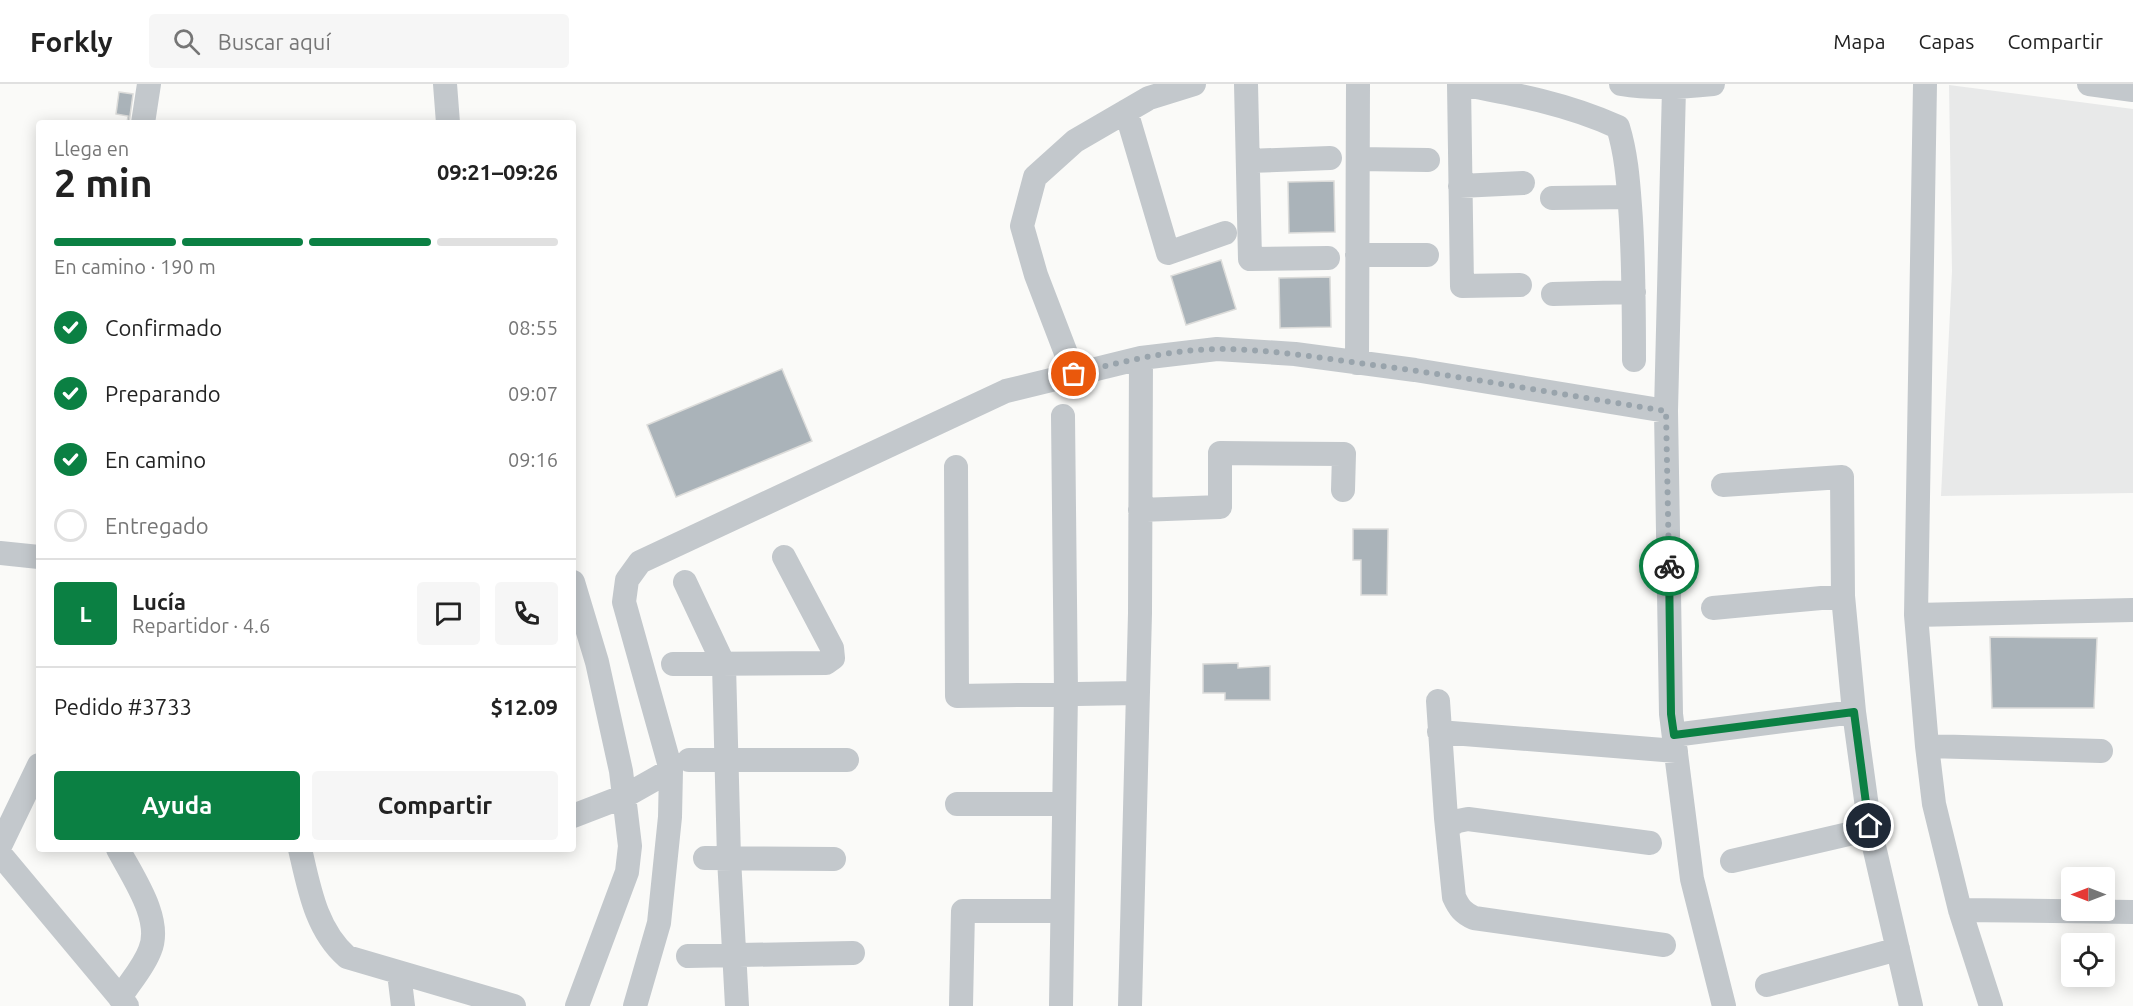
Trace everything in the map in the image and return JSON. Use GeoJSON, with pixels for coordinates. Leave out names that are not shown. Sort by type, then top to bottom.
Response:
{"type":"FeatureCollection","features":[{"type":"Feature","properties":{"kind":"street"},"geometry":{"type":"LineString","coordinates":[[143,120],[149,84]]}},
{"type":"Feature","properties":{"kind":"street"},"geometry":{"type":"LineString","coordinates":[[445,84],[448,120]]}},
{"type":"Feature","properties":{"kind":"street"},"geometry":{"type":"LineString","coordinates":[[1074,374],[1036,275],[1022,226],[1035,177],[1075,141],[1126,111],[1149,98],[1194,84]]}},
{"type":"Feature","properties":{"kind":"street"},"geometry":{"type":"LineString","coordinates":[[1246,84],[1250,259],[1328,258]]}},
{"type":"Feature","properties":{"kind":"street"},"geometry":{"type":"LineString","coordinates":[[1358,84],[1358,363]]}},
{"type":"Feature","properties":{"kind":"street"},"geometry":{"type":"LineString","coordinates":[[1520,285],[1462,286],[1459,84],[1533,98],[1618,127],[1625,154],[1634,256],[1634,360]]}},
{"type":"Feature","properties":{"kind":"street"},"geometry":{"type":"LineString","coordinates":[[1621,84],[1643,88],[1713,84]]}},
{"type":"Feature","properties":{"kind":"street"},"geometry":{"type":"LineString","coordinates":[[1925,84],[1916,615],[1927,746],[1935,804],[1960,910],[1992,1006]]}},
{"type":"Feature","properties":{"kind":"street"},"geometry":{"type":"LineString","coordinates":[[2089,84],[2133,90]]}},
{"type":"Feature","properties":{"kind":"street"},"geometry":{"type":"LineString","coordinates":[[1674,88],[1666,411],[1671,714],[1692,879],[1724,1006]]}},
{"type":"Feature","properties":{"kind":"street"},"geometry":{"type":"LineString","coordinates":[[1126,111],[1168,253],[1225,232]]}},
{"type":"Feature","properties":{"kind":"street"},"geometry":{"type":"LineString","coordinates":[[1248,161],[1330,158]]}},
{"type":"Feature","properties":{"kind":"street"},"geometry":{"type":"LineString","coordinates":[[1358,159],[1428,160]]}},
{"type":"Feature","properties":{"kind":"street"},"geometry":{"type":"LineString","coordinates":[[1460,186],[1523,183]]}},
{"type":"Feature","properties":{"kind":"street"},"geometry":{"type":"LineString","coordinates":[[1552,198],[1629,197]]}},
{"type":"Feature","properties":{"kind":"street"},"geometry":{"type":"LineString","coordinates":[[1358,255],[1427,255]]}},
{"type":"Feature","properties":{"kind":"street"},"geometry":{"type":"LineString","coordinates":[[1554,294],[1634,292]]}},
{"type":"Feature","properties":{"kind":"street"},"geometry":{"type":"LineString","coordinates":[[634,1006],[659,923],[670,817],[680,765],[624,602],[627,580],[640,562],[1006,391],[1141,357],[1217,349],[1295,354],[1666,411]]}},
{"type":"Feature","properties":{"kind":"street"},"geometry":{"type":"LineString","coordinates":[[1130,1006],[1138,693],[1141,357]]}},
{"type":"Feature","properties":{"kind":"street"},"geometry":{"type":"LineString","coordinates":[[1061,1006],[1066,693],[1063,416]]}},
{"type":"Feature","properties":{"kind":"street"},"geometry":{"type":"LineString","coordinates":[[1140,510],[1220,507],[1221,453],[1344,454],[1343,490]]}},
{"type":"Feature","properties":{"kind":"street"},"geometry":{"type":"LineString","coordinates":[[956,467],[957,696],[1138,693]]}},
{"type":"Feature","properties":{"kind":"street"},"geometry":{"type":"LineString","coordinates":[[1723,485],[1842,477],[1843,596],[1854,712],[1870,829],[1911,1006]]}},
{"type":"Feature","properties":{"kind":"street"},"geometry":{"type":"LineString","coordinates":[[0,553],[36,556]]}},
{"type":"Feature","properties":{"kind":"street"},"geometry":{"type":"LineString","coordinates":[[673,664],[826,663],[833,658],[832,648],[784,557]]}},
{"type":"Feature","properties":{"kind":"street"},"geometry":{"type":"LineString","coordinates":[[684,582],[724,665],[726,760],[717,858],[734,955],[737,1006]]}},
{"type":"Feature","properties":{"kind":"street"},"geometry":{"type":"LineString","coordinates":[[576,592],[597,662],[626,796],[630,846],[627,872],[577,1006]]}},
{"type":"Feature","properties":{"kind":"street"},"geometry":{"type":"LineString","coordinates":[[1713,608],[1843,596]]}},
{"type":"Feature","properties":{"kind":"street"},"geometry":{"type":"LineString","coordinates":[[1916,615],[2133,610]]}},
{"type":"Feature","properties":{"kind":"street"},"geometry":{"type":"LineString","coordinates":[[1438,700],[1447,827],[1454,897],[1458,907],[1474,918],[1664,945]]}},
{"type":"Feature","properties":{"kind":"street"},"geometry":{"type":"LineString","coordinates":[[1439,732],[1675,743],[1854,712]]}},
{"type":"Feature","properties":{"kind":"street"},"geometry":{"type":"LineString","coordinates":[[1927,746],[2101,751]]}},
{"type":"Feature","properties":{"kind":"street"},"geometry":{"type":"LineString","coordinates":[[576,815],[626,796],[680,765],[726,760],[847,760]]}},
{"type":"Feature","properties":{"kind":"street"},"geometry":{"type":"LineString","coordinates":[[0,846],[36,771]]}},
{"type":"Feature","properties":{"kind":"street"},"geometry":{"type":"LineString","coordinates":[[957,804],[1063,804]]}},
{"type":"Feature","properties":{"kind":"street"},"geometry":{"type":"LineString","coordinates":[[1447,827],[1468,819],[1650,843]]}},
{"type":"Feature","properties":{"kind":"street"},"geometry":{"type":"LineString","coordinates":[[1732,861],[1870,829]]}},
{"type":"Feature","properties":{"kind":"street"},"geometry":{"type":"LineString","coordinates":[[0,854],[123,1002],[150,950],[154,935],[151,915],[144,898],[120,852]]}},
{"type":"Feature","properties":{"kind":"street"},"geometry":{"type":"LineString","coordinates":[[301,852],[324,930],[347,957],[514,1006]]}},
{"type":"Feature","properties":{"kind":"street"},"geometry":{"type":"LineString","coordinates":[[717,858],[834,859]]}},
{"type":"Feature","properties":{"kind":"street"},"geometry":{"type":"LineString","coordinates":[[1960,910],[2133,912]]}},
{"type":"Feature","properties":{"kind":"street"},"geometry":{"type":"LineString","coordinates":[[962,1006],[963,911],[1062,911]]}},
{"type":"Feature","properties":{"kind":"street"},"geometry":{"type":"LineString","coordinates":[[1767,985],[1898,949]]}},
{"type":"Feature","properties":{"kind":"street"},"geometry":{"type":"LineString","coordinates":[[688,956],[853,953]]}},
{"type":"Feature","properties":{"kind":"street"},"geometry":{"type":"LineString","coordinates":[[399,973],[403,1006]]}},
{"type":"Feature","properties":{"kind":"shaded area"},"geometry":{"type":"Polygon","coordinates":[[[1949,85],[2133,109],[2133,493],[1941,496],[1952,271],[1949,85]]]}},
{"type":"Feature","properties":{"kind":"building"},"geometry":{"type":"Polygon","coordinates":[[[119,92],[133,94],[129,120],[127,120],[128,116],[116,114],[119,92]]]}},
{"type":"Feature","properties":{"kind":"building"},"geometry":{"type":"Polygon","coordinates":[[[1334,181],[1335,232],[1289,233],[1288,182],[1334,181]]]}},
{"type":"Feature","properties":{"kind":"building"},"geometry":{"type":"Polygon","coordinates":[[[1221,260],[1236,309],[1186,325],[1171,276],[1221,260]]]}},
{"type":"Feature","properties":{"kind":"building"},"geometry":{"type":"Polygon","coordinates":[[[1330,277],[1331,327],[1280,328],[1279,278],[1330,277]]]}},
{"type":"Feature","properties":{"kind":"building"},"geometry":{"type":"Polygon","coordinates":[[[782,369],[812,441],[676,497],[647,425],[782,369]]]}},
{"type":"Feature","properties":{"kind":"building"},"geometry":{"type":"Polygon","coordinates":[[[1353,529],[1388,529],[1387,595],[1361,595],[1361,560],[1353,560],[1353,529]]]}},
{"type":"Feature","properties":{"kind":"building"},"geometry":{"type":"Polygon","coordinates":[[[1990,637],[2097,638],[2094,708],[1992,708],[1990,637]]]}},
{"type":"Feature","properties":{"kind":"building"},"geometry":{"type":"Polygon","coordinates":[[[1238,663],[1238,668],[1270,666],[1270,700],[1225,700],[1225,693],[1203,693],[1203,664],[1238,663]]]}},
{"type":"Feature","properties":{"kind":"way so far"},"geometry":{"type":"LineString","coordinates":[[1074,374],[1141,357],[1217,349],[1295,354],[1415,370],[1666,411],[1669,566]]}},
{"type":"Feature","properties":{"kind":"route"},"geometry":{"type":"LineString","coordinates":[[1669,566],[1671,714],[1674,735],[1854,712],[1869,826]]}}]}
